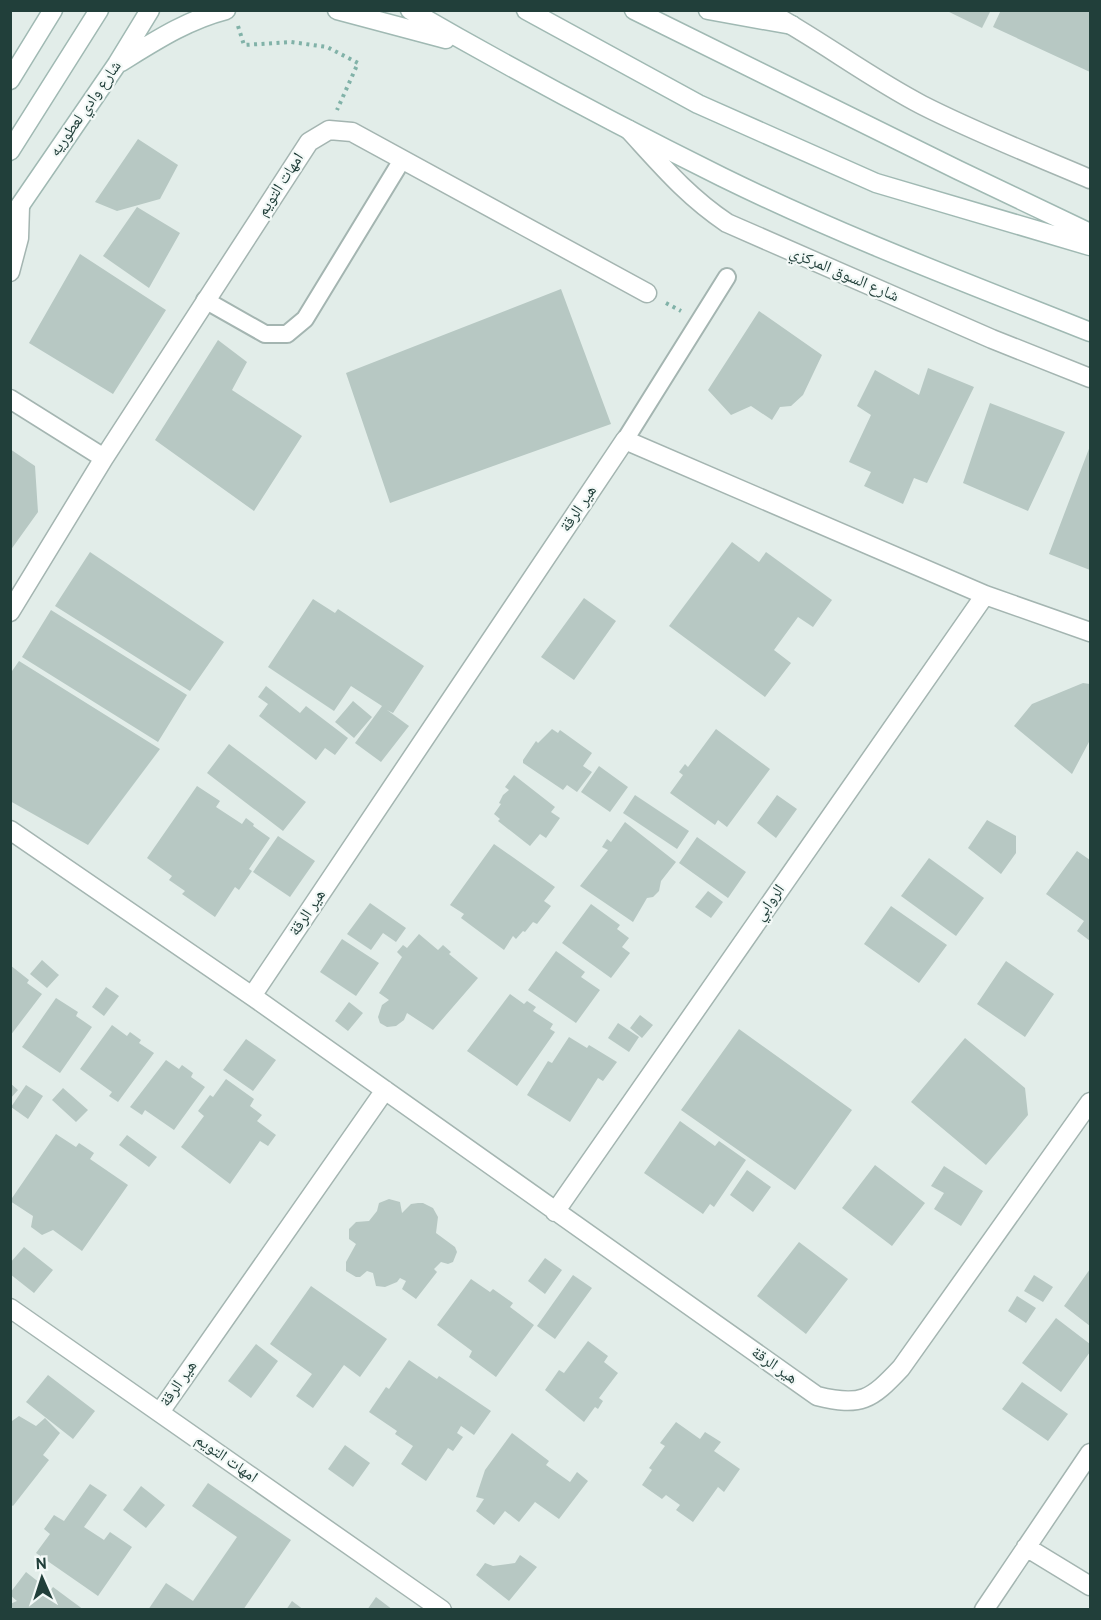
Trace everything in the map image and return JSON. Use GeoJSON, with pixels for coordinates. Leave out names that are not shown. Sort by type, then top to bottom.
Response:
{"type":"FeatureCollection","features":[{"type":"Feature","properties":{"kind":"street"},"geometry":{"type":"LineString","coordinates":[[10,151],[99,10]]}},
{"type":"Feature","properties":{"kind":"street","name":"شارع وادي لعطوريه"},"geometry":{"type":"LineString","coordinates":[[10,272],[19,238],[15,213],[117,64],[150,10]]}},
{"type":"Feature","properties":{"kind":"street"},"geometry":{"type":"LineString","coordinates":[[338,10],[470,45]]}},
{"type":"Feature","properties":{"kind":"street","name":"شارع السوق المركزي"},"geometry":{"type":"LineString","coordinates":[[410,10],[470,45],[723,177],[812,218],[1090,332]]}},
{"type":"Feature","properties":{"kind":"street"},"geometry":{"type":"LineString","coordinates":[[526,10],[698,104],[876,183],[1090,246]]}},
{"type":"Feature","properties":{"kind":"street"},"geometry":{"type":"LineString","coordinates":[[634,10],[1090,233]]}},
{"type":"Feature","properties":{"kind":"street"},"geometry":{"type":"LineString","coordinates":[[708,10],[792,25]]}},
{"type":"Feature","properties":{"kind":"street"},"geometry":{"type":"LineString","coordinates":[[765,10],[921,105],[1090,179]]}},
{"type":"Feature","properties":{"kind":"street"},"geometry":{"type":"LineString","coordinates":[[10,80],[50,13]]}},
{"type":"Feature","properties":{"kind":"street"},"geometry":{"type":"LineString","coordinates":[[117,64],[172,30],[188,23],[232,16]]}},
{"type":"Feature","properties":{"kind":"street","name":"شارع السوق المركزي"},"geometry":{"type":"LineString","coordinates":[[626,127],[683,189],[727,223],[992,339],[1090,378]]}},
{"type":"Feature","properties":{"kind":"street"},"geometry":{"type":"LineString","coordinates":[[329,130],[352,132],[647,293]]}},
{"type":"Feature","properties":{"kind":"street","name":"امهات التويم"},"geometry":{"type":"LineString","coordinates":[[10,612],[104,458],[309,142],[329,130]]}},
{"type":"Feature","properties":{"kind":"street"},"geometry":{"type":"LineString","coordinates":[[10,399],[104,458]]}},
{"type":"Feature","properties":{"kind":"street"},"geometry":{"type":"LineString","coordinates":[[625,440],[985,595],[1090,632]]}},
{"type":"Feature","properties":{"kind":"street","name":"هير الرقة"},"geometry":{"type":"LineString","coordinates":[[252,996],[625,440]]}},
{"type":"Feature","properties":{"kind":"street","name":"الروابي"},"geometry":{"type":"LineString","coordinates":[[555,1212],[985,595]]}},
{"type":"Feature","properties":{"kind":"street","name":"هير الرقة"},"geometry":{"type":"LineString","coordinates":[[10,831],[252,996],[817,1396],[840,1402],[862,1401],[882,1388],[901,1368],[1090,1102]]}},
{"type":"Feature","properties":{"kind":"street","name":"هير الرقة"},"geometry":{"type":"LineString","coordinates":[[160,1412],[385,1090]]}},
{"type":"Feature","properties":{"kind":"street","name":"امهات التويم"},"geometry":{"type":"LineString","coordinates":[[10,1308],[442,1610]]}},
{"type":"Feature","properties":{"kind":"street"},"geometry":{"type":"LineString","coordinates":[[984,1610],[1090,1453]]}},
{"type":"Feature","properties":{"kind":"street"},"geometry":{"type":"LineString","coordinates":[[1026,1548],[1090,1586]]}},
{"type":"Feature","properties":{"kind":"lane"},"geometry":{"type":"LineString","coordinates":[[205,300],[265,334],[287,334],[304,319],[402,160]]}},
{"type":"Feature","properties":{"kind":"lane"},"geometry":{"type":"LineString","coordinates":[[625,440],[728,277]]}},
{"type":"Feature","properties":{"kind":"path"},"geometry":{"type":"LineString","coordinates":[[232,16],[243,45],[291,42],[327,47],[358,63],[329,130]]}},
{"type":"Feature","properties":{"kind":"path"},"geometry":{"type":"LineString","coordinates":[[647,293],[700,321]]}},
{"type":"Feature","properties":{"kind":"building"},"geometry":{"type":"Polygon","coordinates":[[[945,10],[991,10],[982,28],[945,10]]]}},
{"type":"Feature","properties":{"kind":"building"},"geometry":{"type":"Polygon","coordinates":[[[1001,10],[1090,10],[1090,72],[993,27],[1001,10]]]}},
{"type":"Feature","properties":{"kind":"building"},"geometry":{"type":"Polygon","coordinates":[[[138,139],[178,165],[160,199],[117,211],[95,202],[138,139]]]}},
{"type":"Feature","properties":{"kind":"building"},"geometry":{"type":"Polygon","coordinates":[[[137,207],[180,233],[149,288],[103,256],[137,207]]]}},
{"type":"Feature","properties":{"kind":"building"},"geometry":{"type":"Polygon","coordinates":[[[80,254],[166,310],[113,394],[29,343],[80,254]]]}},
{"type":"Feature","properties":{"kind":"building"},"geometry":{"type":"Polygon","coordinates":[[[561,289],[611,424],[390,503],[346,373],[561,289]]]}},
{"type":"Feature","properties":{"kind":"building"},"geometry":{"type":"Polygon","coordinates":[[[759,311],[822,355],[803,395],[791,406],[780,407],[772,420],[751,406],[731,415],[708,390],[759,311]]]}},
{"type":"Feature","properties":{"kind":"building"},"geometry":{"type":"Polygon","coordinates":[[[218,340],[247,362],[232,390],[302,436],[254,511],[155,440],[218,340]]]}},
{"type":"Feature","properties":{"kind":"building"},"geometry":{"type":"Polygon","coordinates":[[[928,368],[974,387],[927,483],[914,478],[903,504],[864,486],[871,472],[849,462],[871,415],[857,406],[875,370],[919,395],[928,368]]]}},
{"type":"Feature","properties":{"kind":"building"},"geometry":{"type":"Polygon","coordinates":[[[990,403],[1065,432],[1028,511],[963,483],[990,403]]]}},
{"type":"Feature","properties":{"kind":"building"},"geometry":{"type":"Polygon","coordinates":[[[1090,446],[1090,570],[1049,554],[1090,446]]]}},
{"type":"Feature","properties":{"kind":"building"},"geometry":{"type":"Polygon","coordinates":[[[10,449],[35,466],[38,512],[10,551],[10,449]]]}},
{"type":"Feature","properties":{"kind":"building"},"geometry":{"type":"Polygon","coordinates":[[[732,542],[759,562],[766,552],[832,600],[813,627],[798,617],[774,650],[791,663],[765,697],[669,626],[732,542]]]}},
{"type":"Feature","properties":{"kind":"building"},"geometry":{"type":"Polygon","coordinates":[[[90,552],[224,642],[190,691],[55,606],[90,552]]]}},
{"type":"Feature","properties":{"kind":"building"},"geometry":{"type":"Polygon","coordinates":[[[584,598],[616,621],[574,680],[541,657],[584,598]]]}},
{"type":"Feature","properties":{"kind":"building"},"geometry":{"type":"Polygon","coordinates":[[[313,599],[335,613],[338,609],[424,666],[393,713],[387,710],[409,726],[381,762],[355,743],[382,706],[351,686],[334,711],[268,667],[313,599]]]}},
{"type":"Feature","properties":{"kind":"building"},"geometry":{"type":"Polygon","coordinates":[[[51,610],[187,695],[158,742],[22,657],[51,610]]]}},
{"type":"Feature","properties":{"kind":"building"},"geometry":{"type":"Polygon","coordinates":[[[19,661],[160,749],[88,845],[10,801],[10,674],[19,661]]]}},
{"type":"Feature","properties":{"kind":"building"},"geometry":{"type":"Polygon","coordinates":[[[1083,683],[1090,684],[1090,740],[1072,774],[1014,726],[1032,704],[1083,683]]]}},
{"type":"Feature","properties":{"kind":"building"},"geometry":{"type":"Polygon","coordinates":[[[266,686],[300,713],[306,706],[348,738],[335,755],[325,748],[316,760],[259,716],[268,704],[258,697],[266,686]]]}},
{"type":"Feature","properties":{"kind":"building"},"geometry":{"type":"Polygon","coordinates":[[[353,701],[372,717],[354,738],[335,722],[353,701]]]}},
{"type":"Feature","properties":{"kind":"building"},"geometry":{"type":"Polygon","coordinates":[[[552,729],[558,733],[560,730],[592,753],[583,766],[592,772],[577,792],[567,785],[563,790],[523,763],[536,741],[538,743],[552,729]]]}},
{"type":"Feature","properties":{"kind":"building"},"geometry":{"type":"Polygon","coordinates":[[[716,729],[770,769],[727,827],[718,820],[715,825],[670,793],[683,775],[679,772],[685,764],[688,767],[716,729]]]}},
{"type":"Feature","properties":{"kind":"building"},"geometry":{"type":"Polygon","coordinates":[[[229,744],[306,802],[283,831],[207,773],[229,744]]]}},
{"type":"Feature","properties":{"kind":"building"},"geometry":{"type":"Polygon","coordinates":[[[599,766],[628,787],[610,812],[581,792],[599,766]]]}},
{"type":"Feature","properties":{"kind":"building"},"geometry":{"type":"Polygon","coordinates":[[[514,775],[555,807],[551,812],[560,818],[546,838],[540,834],[530,846],[498,821],[500,819],[494,814],[501,804],[499,803],[503,795],[509,790],[505,787],[514,775]]]}},
{"type":"Feature","properties":{"kind":"building"},"geometry":{"type":"Polygon","coordinates":[[[197,786],[220,801],[216,807],[242,824],[246,818],[270,838],[249,869],[252,871],[239,890],[235,887],[215,917],[182,894],[185,891],[169,880],[172,876],[147,858],[197,786]]]}},
{"type":"Feature","properties":{"kind":"building"},"geometry":{"type":"Polygon","coordinates":[[[635,795],[689,831],[677,849],[623,813],[635,795]]]}},
{"type":"Feature","properties":{"kind":"building"},"geometry":{"type":"Polygon","coordinates":[[[777,795],[797,809],[776,838],[757,823],[777,795]]]}},
{"type":"Feature","properties":{"kind":"building"},"geometry":{"type":"Polygon","coordinates":[[[987,820],[1016,836],[1016,853],[1001,874],[968,848],[987,820]]]}},
{"type":"Feature","properties":{"kind":"building"},"geometry":{"type":"Polygon","coordinates":[[[625,822],[676,862],[661,881],[659,891],[653,897],[647,898],[633,922],[580,886],[608,850],[602,847],[607,839],[611,842],[625,822]]]}},
{"type":"Feature","properties":{"kind":"building"},"geometry":{"type":"Polygon","coordinates":[[[278,836],[315,861],[290,897],[253,872],[278,836]]]}},
{"type":"Feature","properties":{"kind":"building"},"geometry":{"type":"Polygon","coordinates":[[[697,837],[746,872],[728,898],[679,863],[697,837]]]}},
{"type":"Feature","properties":{"kind":"building"},"geometry":{"type":"Polygon","coordinates":[[[494,844],[555,887],[544,901],[551,906],[537,924],[533,922],[516,939],[513,936],[504,950],[461,918],[464,914],[450,905],[494,844]]]}},
{"type":"Feature","properties":{"kind":"building"},"geometry":{"type":"Polygon","coordinates":[[[1077,851],[1090,860],[1090,941],[1077,931],[1084,921],[1046,894],[1077,851]]]}},
{"type":"Feature","properties":{"kind":"building"},"geometry":{"type":"Polygon","coordinates":[[[929,858],[984,898],[956,936],[901,896],[929,858]]]}},
{"type":"Feature","properties":{"kind":"building"},"geometry":{"type":"Polygon","coordinates":[[[708,891],[723,902],[711,918],[695,907],[708,891]]]}},
{"type":"Feature","properties":{"kind":"building"},"geometry":{"type":"Polygon","coordinates":[[[370,903],[406,928],[396,942],[383,933],[371,950],[347,934],[370,903]]]}},
{"type":"Feature","properties":{"kind":"building"},"geometry":{"type":"Polygon","coordinates":[[[591,904],[620,925],[617,929],[629,938],[622,947],[630,953],[611,978],[562,943],[591,904]]]}},
{"type":"Feature","properties":{"kind":"building"},"geometry":{"type":"Polygon","coordinates":[[[891,906],[947,945],[919,983],[864,944],[891,906]]]}},
{"type":"Feature","properties":{"kind":"building"},"geometry":{"type":"Polygon","coordinates":[[[419,934],[438,950],[443,945],[451,952],[449,954],[478,978],[433,1030],[407,1013],[404,1020],[396,1026],[387,1027],[380,1023],[378,1017],[382,1005],[389,1000],[379,993],[402,957],[397,952],[403,945],[407,948],[419,934]]]}},
{"type":"Feature","properties":{"kind":"building"},"geometry":{"type":"Polygon","coordinates":[[[342,939],[379,963],[356,996],[320,972],[342,939]]]}},
{"type":"Feature","properties":{"kind":"building"},"geometry":{"type":"Polygon","coordinates":[[[556,951],[585,972],[581,977],[600,990],[576,1023],[528,990],[556,951]]]}},
{"type":"Feature","properties":{"kind":"building"},"geometry":{"type":"Polygon","coordinates":[[[42,960],[59,975],[47,988],[30,974],[42,960]]]}},
{"type":"Feature","properties":{"kind":"building"},"geometry":{"type":"Polygon","coordinates":[[[1006,961],[1054,994],[1025,1037],[977,1004],[1006,961]]]}},
{"type":"Feature","properties":{"kind":"building"},"geometry":{"type":"Polygon","coordinates":[[[10,965],[29,980],[27,983],[42,994],[10,1036],[10,965]]]}},
{"type":"Feature","properties":{"kind":"building"},"geometry":{"type":"Polygon","coordinates":[[[106,987],[119,996],[104,1016],[92,1007],[106,987]]]}},
{"type":"Feature","properties":{"kind":"building"},"geometry":{"type":"Polygon","coordinates":[[[510,994],[524,1004],[527,1001],[536,1007],[533,1011],[553,1024],[550,1029],[555,1032],[517,1086],[467,1051],[510,994]]]}},
{"type":"Feature","properties":{"kind":"building"},"geometry":{"type":"Polygon","coordinates":[[[56,998],[78,1012],[76,1016],[92,1027],[60,1073],[22,1047],[56,998]]]}},
{"type":"Feature","properties":{"kind":"building"},"geometry":{"type":"Polygon","coordinates":[[[349,1002],[363,1013],[348,1031],[335,1021],[349,1002]]]}},
{"type":"Feature","properties":{"kind":"building"},"geometry":{"type":"Polygon","coordinates":[[[640,1015],[653,1025],[642,1038],[630,1028],[640,1015]]]}},
{"type":"Feature","properties":{"kind":"building"},"geometry":{"type":"Polygon","coordinates":[[[618,1023],[639,1037],[629,1052],[608,1038],[618,1023]]]}},
{"type":"Feature","properties":{"kind":"building"},"geometry":{"type":"Polygon","coordinates":[[[112,1025],[127,1036],[130,1032],[141,1040],[139,1043],[154,1053],[118,1102],[109,1096],[112,1092],[80,1069],[112,1025]]]}},
{"type":"Feature","properties":{"kind":"building"},"geometry":{"type":"Polygon","coordinates":[[[739,1029],[852,1110],[795,1190],[681,1110],[739,1029]]]}},
{"type":"Feature","properties":{"kind":"building"},"geometry":{"type":"Polygon","coordinates":[[[569,1037],[587,1048],[589,1045],[617,1062],[603,1081],[598,1078],[570,1122],[527,1095],[548,1061],[552,1063],[569,1037]]]}},
{"type":"Feature","properties":{"kind":"building"},"geometry":{"type":"Polygon","coordinates":[[[965,1038],[1025,1088],[1028,1115],[986,1165],[911,1102],[965,1038]]]}},
{"type":"Feature","properties":{"kind":"building"},"geometry":{"type":"Polygon","coordinates":[[[246,1039],[276,1060],[253,1091],[223,1070],[246,1039]]]}},
{"type":"Feature","properties":{"kind":"building"},"geometry":{"type":"Polygon","coordinates":[[[166,1060],[179,1069],[182,1065],[193,1073],[191,1077],[205,1087],[174,1130],[145,1110],[142,1115],[130,1107],[166,1060]]]}},
{"type":"Feature","properties":{"kind":"building"},"geometry":{"type":"Polygon","coordinates":[[[226,1079],[254,1099],[250,1106],[262,1115],[257,1121],[276,1135],[268,1146],[260,1141],[230,1184],[181,1147],[204,1116],[198,1111],[210,1095],[213,1097],[226,1079]]]}},
{"type":"Feature","properties":{"kind":"building"},"geometry":{"type":"Polygon","coordinates":[[[10,1083],[18,1090],[10,1099],[10,1083]]]}},
{"type":"Feature","properties":{"kind":"building"},"geometry":{"type":"Polygon","coordinates":[[[26,1085],[43,1096],[28,1119],[11,1107],[26,1085]]]}},
{"type":"Feature","properties":{"kind":"building"},"geometry":{"type":"Polygon","coordinates":[[[63,1088],[88,1110],[76,1122],[52,1100],[63,1088]]]}},
{"type":"Feature","properties":{"kind":"building"},"geometry":{"type":"Polygon","coordinates":[[[680,1121],[715,1146],[719,1141],[746,1160],[714,1207],[710,1204],[703,1214],[644,1173],[680,1121]]]}},
{"type":"Feature","properties":{"kind":"building"},"geometry":{"type":"Polygon","coordinates":[[[56,1134],[76,1147],[79,1143],[94,1153],[90,1159],[128,1185],[82,1251],[53,1230],[42,1235],[31,1227],[33,1216],[10,1201],[56,1134]]]}},
{"type":"Feature","properties":{"kind":"building"},"geometry":{"type":"Polygon","coordinates":[[[127,1135],[157,1157],[149,1167],[119,1145],[127,1135]]]}},
{"type":"Feature","properties":{"kind":"building"},"geometry":{"type":"Polygon","coordinates":[[[875,1165],[925,1203],[892,1246],[842,1208],[875,1165]]]}},
{"type":"Feature","properties":{"kind":"building"},"geometry":{"type":"Polygon","coordinates":[[[944,1166],[983,1191],[961,1226],[934,1209],[944,1193],[931,1186],[944,1166]]]}},
{"type":"Feature","properties":{"kind":"building"},"geometry":{"type":"Polygon","coordinates":[[[747,1170],[771,1187],[753,1212],[730,1195],[747,1170]]]}},
{"type":"Feature","properties":{"kind":"building"},"geometry":{"type":"Polygon","coordinates":[[[389,1199],[400,1202],[402,1213],[411,1204],[423,1203],[433,1208],[438,1217],[436,1233],[455,1247],[457,1252],[453,1262],[448,1264],[441,1262],[434,1269],[437,1272],[416,1299],[402,1289],[406,1281],[400,1278],[397,1282],[385,1287],[376,1286],[373,1273],[367,1271],[360,1277],[356,1277],[346,1271],[346,1262],[356,1244],[349,1239],[349,1229],[356,1222],[369,1221],[377,1211],[379,1203],[389,1199]]]}},
{"type":"Feature","properties":{"kind":"building"},"geometry":{"type":"Polygon","coordinates":[[[799,1242],[848,1279],[806,1334],[757,1296],[799,1242]]]}},
{"type":"Feature","properties":{"kind":"building"},"geometry":{"type":"Polygon","coordinates":[[[24,1247],[53,1270],[34,1293],[10,1274],[10,1263],[24,1247]]]}},
{"type":"Feature","properties":{"kind":"building"},"geometry":{"type":"Polygon","coordinates":[[[545,1258],[562,1270],[545,1294],[528,1281],[545,1258]]]}},
{"type":"Feature","properties":{"kind":"building"},"geometry":{"type":"Polygon","coordinates":[[[1090,1269],[1090,1326],[1064,1306],[1090,1269]]]}},
{"type":"Feature","properties":{"kind":"building"},"geometry":{"type":"Polygon","coordinates":[[[573,1275],[592,1288],[555,1339],[537,1326],[573,1275]]]}},
{"type":"Feature","properties":{"kind":"building"},"geometry":{"type":"Polygon","coordinates":[[[1034,1275],[1053,1287],[1043,1302],[1024,1291],[1034,1275]]]}},
{"type":"Feature","properties":{"kind":"building"},"geometry":{"type":"Polygon","coordinates":[[[471,1279],[490,1292],[493,1289],[513,1303],[510,1307],[534,1325],[496,1377],[469,1357],[472,1351],[437,1325],[471,1279]]]}},
{"type":"Feature","properties":{"kind":"building"},"geometry":{"type":"Polygon","coordinates":[[[311,1286],[387,1339],[360,1377],[344,1365],[313,1408],[296,1396],[312,1374],[270,1344],[311,1286]]]}},
{"type":"Feature","properties":{"kind":"building"},"geometry":{"type":"Polygon","coordinates":[[[1017,1296],[1036,1308],[1026,1323],[1008,1311],[1017,1296]]]}},
{"type":"Feature","properties":{"kind":"building"},"geometry":{"type":"Polygon","coordinates":[[[1056,1318],[1090,1344],[1090,1352],[1061,1392],[1022,1363],[1056,1318]]]}},
{"type":"Feature","properties":{"kind":"building"},"geometry":{"type":"Polygon","coordinates":[[[588,1341],[608,1356],[604,1362],[618,1373],[599,1398],[603,1401],[598,1409],[595,1407],[584,1422],[545,1390],[559,1370],[564,1373],[588,1341]]]}},
{"type":"Feature","properties":{"kind":"building"},"geometry":{"type":"Polygon","coordinates":[[[256,1344],[278,1361],[251,1398],[228,1381],[256,1344]]]}},
{"type":"Feature","properties":{"kind":"building"},"geometry":{"type":"Polygon","coordinates":[[[409,1360],[437,1379],[439,1376],[491,1411],[474,1435],[461,1426],[457,1433],[463,1437],[453,1451],[448,1448],[426,1481],[401,1464],[413,1446],[395,1434],[397,1431],[369,1412],[386,1387],[389,1389],[409,1360]]]}},
{"type":"Feature","properties":{"kind":"building"},"geometry":{"type":"Polygon","coordinates":[[[48,1375],[95,1411],[73,1439],[26,1402],[48,1375]]]}},
{"type":"Feature","properties":{"kind":"building"},"geometry":{"type":"Polygon","coordinates":[[[1022,1382],[1068,1414],[1048,1441],[1002,1409],[1022,1382]]]}},
{"type":"Feature","properties":{"kind":"building"},"geometry":{"type":"Polygon","coordinates":[[[19,1416],[36,1426],[45,1418],[60,1433],[43,1455],[49,1460],[13,1506],[10,1504],[10,1418],[12,1421],[19,1416]]]}},
{"type":"Feature","properties":{"kind":"building"},"geometry":{"type":"Polygon","coordinates":[[[676,1422],[700,1439],[705,1432],[721,1442],[714,1451],[740,1469],[724,1492],[718,1487],[693,1522],[676,1510],[680,1505],[666,1495],[662,1499],[642,1485],[652,1470],[649,1468],[665,1446],[660,1443],[676,1422]]]}},
{"type":"Feature","properties":{"kind":"building"},"geometry":{"type":"Polygon","coordinates":[[[512,1433],[549,1461],[546,1465],[570,1482],[577,1472],[588,1481],[559,1519],[535,1502],[519,1522],[505,1511],[494,1525],[476,1511],[484,1499],[476,1497],[485,1470],[512,1433]]]}},
{"type":"Feature","properties":{"kind":"building"},"geometry":{"type":"Polygon","coordinates":[[[345,1445],[370,1463],[353,1487],[328,1469],[345,1445]]]}},
{"type":"Feature","properties":{"kind":"building"},"geometry":{"type":"Polygon","coordinates":[[[208,1483],[291,1540],[243,1610],[148,1610],[166,1583],[193,1601],[237,1537],[192,1506],[208,1483]]]}},
{"type":"Feature","properties":{"kind":"building"},"geometry":{"type":"Polygon","coordinates":[[[90,1484],[107,1495],[84,1527],[104,1540],[110,1532],[132,1547],[98,1596],[36,1553],[50,1534],[44,1529],[54,1515],[64,1521],[90,1484]]]}},
{"type":"Feature","properties":{"kind":"building"},"geometry":{"type":"Polygon","coordinates":[[[141,1486],[165,1505],[146,1528],[123,1510],[141,1486]]]}},
{"type":"Feature","properties":{"kind":"building"},"geometry":{"type":"Polygon","coordinates":[[[520,1555],[537,1567],[509,1601],[476,1575],[485,1563],[493,1566],[515,1563],[520,1555]]]}},
{"type":"Feature","properties":{"kind":"building"},"geometry":{"type":"Polygon","coordinates":[[[26,1572],[50,1591],[53,1587],[84,1610],[10,1610],[10,1604],[17,1601],[10,1593],[26,1572]]]}},
{"type":"Feature","properties":{"kind":"building"},"geometry":{"type":"Polygon","coordinates":[[[376,1597],[393,1610],[367,1610],[376,1597]]]}},
{"type":"Feature","properties":{"kind":"building"},"geometry":{"type":"Polygon","coordinates":[[[292,1601],[304,1610],[286,1610],[292,1601]]]}}]}
